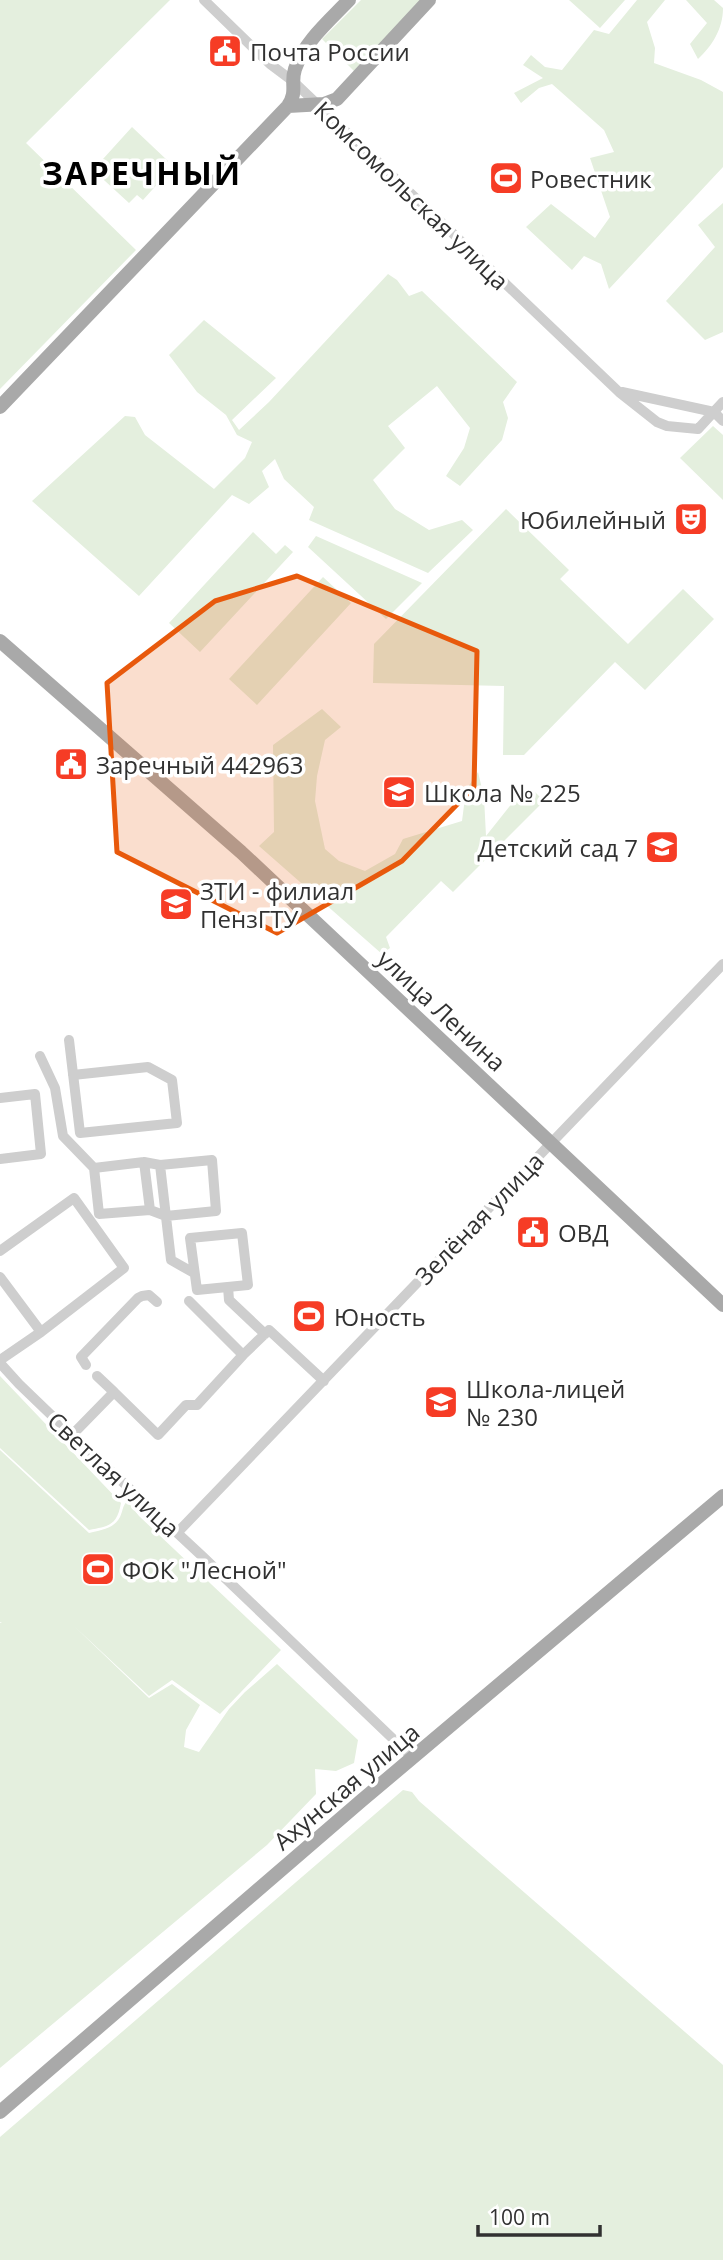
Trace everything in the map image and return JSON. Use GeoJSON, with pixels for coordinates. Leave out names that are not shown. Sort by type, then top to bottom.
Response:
{"type":"FeatureCollection","features":[{"type":"Feature","properties":{"kind":"main road"},"geometry":{"type":"LineString","coordinates":[[0,407],[288,106],[295,90],[295,69],[304,50],[349,0]]}},
{"type":"Feature","properties":{"kind":"main road"},"geometry":{"type":"LineString","coordinates":[[288,106],[330,102],[344,91],[429,0]]}},
{"type":"Feature","properties":{"kind":"main road","name":"улица Ленина"},"geometry":{"type":"LineString","coordinates":[[0,641],[232,844],[723,1305]]}},
{"type":"Feature","properties":{"kind":"main road","name":"Ахунская улица"},"geometry":{"type":"LineString","coordinates":[[0,2112],[723,1496]]}},
{"type":"Feature","properties":{"kind":"street","name":"Комсомольская улица"},"geometry":{"type":"LineString","coordinates":[[204,0],[270,64],[294,82],[339,124],[619,391],[652,418],[667,426],[698,429],[714,412]]}},
{"type":"Feature","properties":{"kind":"street"},"geometry":{"type":"LineString","coordinates":[[270,64],[288,62],[304,50]]}},
{"type":"Feature","properties":{"kind":"street"},"geometry":{"type":"LineString","coordinates":[[339,124],[337,109],[344,91]]}},
{"type":"Feature","properties":{"kind":"street"},"geometry":{"type":"LineString","coordinates":[[619,391],[714,412],[723,421]]}},
{"type":"Feature","properties":{"kind":"street"},"geometry":{"type":"LineString","coordinates":[[652,418],[651,408],[659,400]]}},
{"type":"Feature","properties":{"kind":"street"},"geometry":{"type":"LineString","coordinates":[[714,412],[723,402]]}},
{"type":"Feature","properties":{"kind":"street","name":"Зелёная улица"},"geometry":{"type":"LineString","coordinates":[[177,1533],[723,964]]}},
{"type":"Feature","properties":{"kind":"street"},"geometry":{"type":"LineString","coordinates":[[69,1040],[73,1076],[80,1133],[177,1123],[172,1080],[148,1067],[73,1076]]}},
{"type":"Feature","properties":{"kind":"street"},"geometry":{"type":"LineString","coordinates":[[40,1056],[55,1088],[63,1136],[94,1168],[99,1214],[150,1210],[166,1216],[216,1211],[212,1160],[160,1166],[144,1162],[94,1168]]}},
{"type":"Feature","properties":{"kind":"street"},"geometry":{"type":"LineString","coordinates":[[0,1098],[35,1094],[41,1154],[0,1159]]}},
{"type":"Feature","properties":{"kind":"street"},"geometry":{"type":"LineString","coordinates":[[144,1162],[150,1210]]}},
{"type":"Feature","properties":{"kind":"street"},"geometry":{"type":"LineString","coordinates":[[160,1166],[171,1260],[194,1273]]}},
{"type":"Feature","properties":{"kind":"street"},"geometry":{"type":"LineString","coordinates":[[0,1251],[74,1198],[124,1268],[0,1362]]}},
{"type":"Feature","properties":{"kind":"street"},"geometry":{"type":"LineString","coordinates":[[169,1240],[242,1233],[248,1285],[197,1290],[190,1238]]}},
{"type":"Feature","properties":{"kind":"street"},"geometry":{"type":"LineString","coordinates":[[0,1277],[41,1332]]}},
{"type":"Feature","properties":{"kind":"street"},"geometry":{"type":"LineString","coordinates":[[228,1287],[229,1300],[265,1334]]}},
{"type":"Feature","properties":{"kind":"street"},"geometry":{"type":"LineString","coordinates":[[86,1365],[81,1357],[138,1298],[149,1295],[157,1302]]}},
{"type":"Feature","properties":{"kind":"street"},"geometry":{"type":"LineString","coordinates":[[188,1301],[243,1355]]}},
{"type":"Feature","properties":{"kind":"street"},"geometry":{"type":"LineString","coordinates":[[97,1376],[158,1434],[186,1405],[197,1405],[269,1330],[324,1381]]}},
{"type":"Feature","properties":{"kind":"street","name":"Светлая улица"},"geometry":{"type":"LineString","coordinates":[[0,1362],[72,1435],[413,1758]]}},
{"type":"Feature","properties":{"kind":"street"},"geometry":{"type":"LineString","coordinates":[[72,1435],[114,1392]]}},
{"type":"Feature","properties":{"kind":"highlighted area"},"geometry":{"type":"Polygon","coordinates":[[[297,576],[477,651],[474,787],[402,861],[277,933],[117,852],[107,683],[215,601],[297,576]]]}},
{"type":"Feature","properties":{"kind":"green space"},"geometry":{"type":"Polygon","coordinates":[[[0,0],[170,0],[26,143],[136,250],[0,389],[0,0]]]}},
{"type":"Feature","properties":{"kind":"green space"},"geometry":{"type":"Polygon","coordinates":[[[361,0],[424,0],[354,71],[322,39],[361,0]]]}},
{"type":"Feature","properties":{"kind":"green space"},"geometry":{"type":"Polygon","coordinates":[[[569,0],[625,0],[600,28],[569,0]]]}},
{"type":"Feature","properties":{"kind":"green space"},"geometry":{"type":"Polygon","coordinates":[[[637,0],[665,0],[647,22],[655,48],[654,63],[701,80],[723,92],[723,167],[609,289],[601,264],[584,256],[572,270],[526,227],[551,204],[595,238],[610,217],[590,158],[614,152],[604,130],[552,84],[539,88],[521,103],[514,93],[543,78],[523,65],[531,55],[545,67],[562,70],[594,30],[609,34],[637,0]]]}},
{"type":"Feature","properties":{"kind":"green space"},"geometry":{"type":"Polygon","coordinates":[[[686,0],[714,0],[723,8],[716,37],[698,59],[690,44],[707,23],[686,0]]]}},
{"type":"Feature","properties":{"kind":"green space"},"geometry":{"type":"Polygon","coordinates":[[[132,127],[168,161],[165,165],[170,170],[143,200],[137,195],[129,203],[93,170],[132,127]]]}},
{"type":"Feature","properties":{"kind":"green space"},"geometry":{"type":"Polygon","coordinates":[[[723,203],[723,332],[705,340],[666,301],[715,247],[698,225],[723,203]]]}},
{"type":"Feature","properties":{"kind":"green space"},"geometry":{"type":"Polygon","coordinates":[[[388,274],[397,280],[409,296],[422,291],[517,382],[503,402],[508,418],[502,440],[460,486],[446,476],[464,448],[470,428],[437,386],[388,426],[405,448],[373,480],[395,509],[429,530],[462,520],[473,530],[428,573],[309,520],[314,507],[284,479],[275,459],[262,471],[269,487],[249,504],[232,495],[139,596],[32,501],[125,416],[135,417],[145,435],[214,489],[245,458],[252,442],[237,435],[226,415],[197,392],[169,355],[204,320],[276,378],[232,420],[239,430],[269,402],[388,274]]]}},
{"type":"Feature","properties":{"kind":"green space"},"geometry":{"type":"Polygon","coordinates":[[[713,426],[723,435],[723,500],[680,458],[713,426]]]}},
{"type":"Feature","properties":{"kind":"green space"},"geometry":{"type":"Polygon","coordinates":[[[506,509],[569,570],[560,579],[628,644],[683,589],[714,619],[645,690],[615,662],[524,755],[503,755],[504,686],[373,683],[374,644],[506,509]]]}},
{"type":"Feature","properties":{"kind":"green space"},"geometry":{"type":"Polygon","coordinates":[[[253,532],[276,554],[285,545],[293,552],[200,652],[169,623],[253,532]]]}},
{"type":"Feature","properties":{"kind":"green space"},"geometry":{"type":"Polygon","coordinates":[[[316,536],[422,583],[386,619],[308,547],[316,536]]]}},
{"type":"Feature","properties":{"kind":"green space"},"geometry":{"type":"Polygon","coordinates":[[[323,577],[351,603],[257,705],[229,679],[323,577]]]}},
{"type":"Feature","properties":{"kind":"green space"},"geometry":{"type":"Polygon","coordinates":[[[322,709],[341,727],[325,740],[315,801],[325,849],[339,861],[365,871],[395,854],[403,839],[462,821],[466,790],[478,772],[484,797],[486,836],[517,797],[531,788],[544,801],[453,892],[441,881],[386,937],[390,948],[382,954],[259,846],[274,832],[273,745],[322,709]]]}},
{"type":"Feature","properties":{"kind":"green space"},"geometry":{"type":"Polygon","coordinates":[[[0,1376],[121,1503],[115,1520],[89,1530],[0,1448],[0,1376]]]}},
{"type":"Feature","properties":{"kind":"green space"},"geometry":{"type":"Polygon","coordinates":[[[0,1450],[89,1533],[114,1524],[127,1501],[139,1516],[281,1650],[220,1714],[172,1680],[149,1696],[74,1626],[149,1698],[172,1684],[200,1705],[186,1730],[184,1747],[199,1752],[229,1709],[277,1664],[358,1740],[354,1763],[336,1771],[315,1769],[316,1794],[267,1845],[0,2068],[2,1623],[0,1450]]]}},
{"type":"Feature","properties":{"kind":"green space"},"geometry":{"type":"Polygon","coordinates":[[[403,1790],[412,1792],[419,1801],[723,2065],[723,2260],[0,2260],[0,2137],[403,1790]]]}},
{"type":"Feature","properties":{"kind":"place","name":"Почта России"},"geometry":{"type":"Point","coordinates":[225,51]}},
{"type":"Feature","properties":{"kind":"place","name":"Ровестник"},"geometry":{"type":"Point","coordinates":[506,178]}},
{"type":"Feature","properties":{"kind":"place","name":"Юбилейный"},"geometry":{"type":"Point","coordinates":[691,519]}},
{"type":"Feature","properties":{"kind":"place","name":"Заречный 442963"},"geometry":{"type":"Point","coordinates":[71,764]}},
{"type":"Feature","properties":{"kind":"place","name":"Школа № 225"},"geometry":{"type":"Point","coordinates":[399,792]}},
{"type":"Feature","properties":{"kind":"place","name":"Детский сад 7"},"geometry":{"type":"Point","coordinates":[662,847]}},
{"type":"Feature","properties":{"kind":"place","name":"ЗТИ - филиал ПензГТУ"},"geometry":{"type":"Point","coordinates":[176,904]}},
{"type":"Feature","properties":{"kind":"place","name":"ОВД"},"geometry":{"type":"Point","coordinates":[533,1232]}},
{"type":"Feature","properties":{"kind":"place","name":"Юность"},"geometry":{"type":"Point","coordinates":[309,1316]}},
{"type":"Feature","properties":{"kind":"place","name":"Школа-лицей № 230"},"geometry":{"type":"Point","coordinates":[441,1402]}},
{"type":"Feature","properties":{"kind":"place","name":"ФОК \"Лесной\""},"geometry":{"type":"Point","coordinates":[98,1569]}},
{"type":"Feature","properties":{"kind":"district","name":"ЗАРЕЧНЫЙ"},"geometry":{"type":"Point","coordinates":[142,172]}}]}
